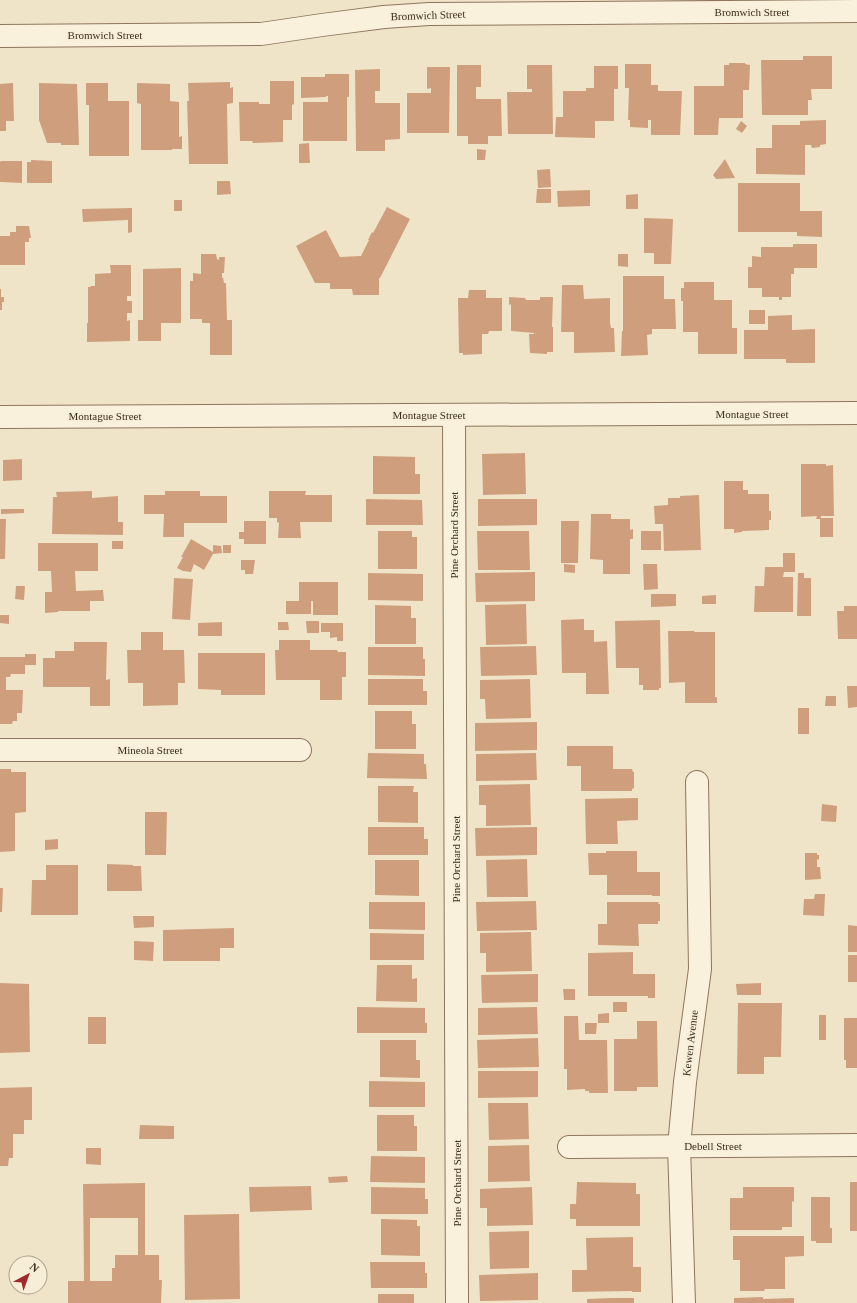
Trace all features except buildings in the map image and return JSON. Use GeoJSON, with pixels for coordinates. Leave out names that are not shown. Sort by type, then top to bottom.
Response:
{"type":"FeatureCollection","features":[{"type":"Feature","properties":{"kind":"street","name":"Bromwich Street"},"geometry":{"type":"LineString","coordinates":[[0,36],[261,34],[369,19],[429,14],[857,11]]}},
{"type":"Feature","properties":{"kind":"street","name":"Montague Street"},"geometry":{"type":"LineString","coordinates":[[0,417],[857,412]]}},
{"type":"Feature","properties":{"kind":"street","name":"Pine Orchard Street"},"geometry":{"type":"LineString","coordinates":[[454,415],[457,1303]]}},
{"type":"Feature","properties":{"kind":"street","name":"Mineola Street"},"geometry":{"type":"LineString","coordinates":[[0,750],[300,750]]}},
{"type":"Feature","properties":{"kind":"street","name":"Kewen Avenue"},"geometry":{"type":"LineString","coordinates":[[684,1303],[679,1146],[685,1082],[700,969],[697,782]]}},
{"type":"Feature","properties":{"kind":"street","name":"Debell Street"},"geometry":{"type":"LineString","coordinates":[[569,1147],[857,1145]]}}]}
